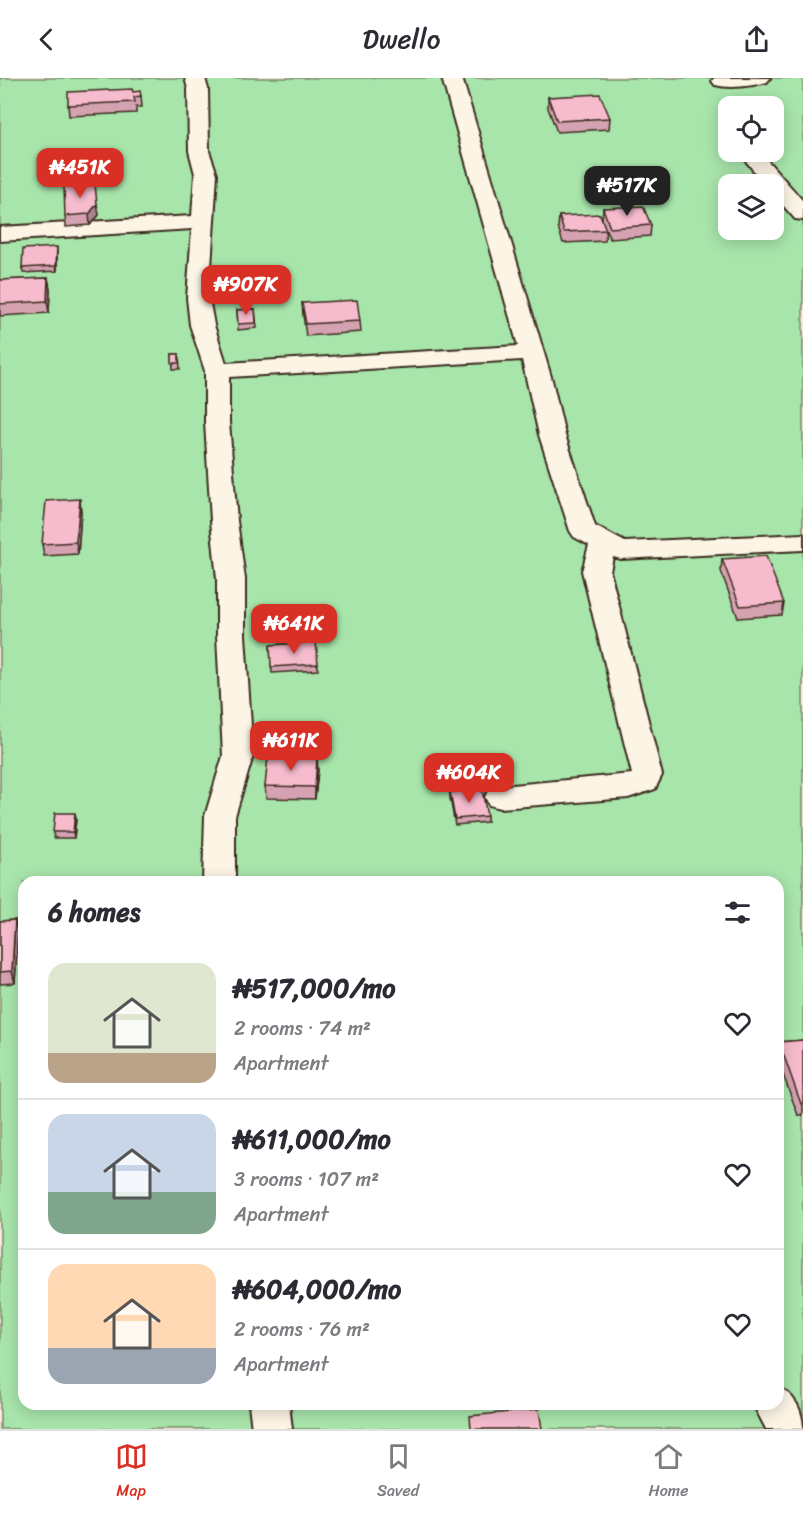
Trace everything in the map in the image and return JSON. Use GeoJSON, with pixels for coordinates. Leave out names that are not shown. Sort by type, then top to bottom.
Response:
{"type":"FeatureCollection","features":[{"type":"Feature","properties":{"kind":"street"},"geometry":{"type":"LineString","coordinates":[[195,78],[198,89],[199,151],[206,174],[198,298],[202,325],[217,371],[217,422],[224,521],[231,579],[231,635],[237,756],[220,816],[219,876]]}},
{"type":"Feature","properties":{"kind":"street"},"geometry":{"type":"LineString","coordinates":[[452,78],[531,352],[552,435],[583,531],[621,551],[803,542]]}},
{"type":"Feature","properties":{"kind":"street"},"geometry":{"type":"LineString","coordinates":[[724,86],[760,78]]}},
{"type":"Feature","properties":{"kind":"street"},"geometry":{"type":"LineString","coordinates":[[757,162],[803,214]]}},
{"type":"Feature","properties":{"kind":"street"},"geometry":{"type":"LineString","coordinates":[[0,234],[202,222]]}},
{"type":"Feature","properties":{"kind":"street"},"geometry":{"type":"LineString","coordinates":[[217,371],[531,352]]}},
{"type":"Feature","properties":{"kind":"street"},"geometry":{"type":"LineString","coordinates":[[500,797],[628,787],[644,781],[647,776],[596,571],[603,542]]}},
{"type":"Feature","properties":{"kind":"street"},"geometry":{"type":"LineString","coordinates":[[270,1410],[272,1429]]}},
{"type":"Feature","properties":{"kind":"street"},"geometry":{"type":"LineString","coordinates":[[777,1410],[789,1429]]}},
{"type":"Feature","properties":{"kind":"green space"},"geometry":{"type":"Polygon","coordinates":[[[0,78],[803,78],[803,1429],[0,1429],[0,78]]]}},
{"type":"Feature","properties":{"kind":"building"},"geometry":{"type":"Polygon","coordinates":[[[132,89],[133,92],[140,91],[141,96],[134,97],[135,102],[68,105],[68,92],[132,89]]]}},
{"type":"Feature","properties":{"kind":"building"},"geometry":{"type":"Polygon","coordinates":[[[600,94],[610,118],[557,121],[548,97],[600,94]]]}},
{"type":"Feature","properties":{"kind":"building"},"geometry":{"type":"Polygon","coordinates":[[[89,182],[89,185],[95,184],[97,204],[89,214],[65,216],[64,187],[68,183],[89,182]]]}},
{"type":"Feature","properties":{"kind":"building"},"geometry":{"type":"Polygon","coordinates":[[[643,206],[651,225],[610,228],[603,208],[643,206]]]}},
{"type":"Feature","properties":{"kind":"building"},"geometry":{"type":"Polygon","coordinates":[[[600,214],[606,230],[564,232],[559,216],[600,214]]]}},
{"type":"Feature","properties":{"kind":"building"},"geometry":{"type":"Polygon","coordinates":[[[57,247],[56,266],[22,268],[23,249],[57,247]]]}},
{"type":"Feature","properties":{"kind":"building"},"geometry":{"type":"Polygon","coordinates":[[[48,278],[47,301],[0,304],[0,280],[48,278]]]}},
{"type":"Feature","properties":{"kind":"building"},"geometry":{"type":"Polygon","coordinates":[[[357,300],[360,321],[306,324],[302,303],[357,300]]]}},
{"type":"Feature","properties":{"kind":"building"},"geometry":{"type":"Polygon","coordinates":[[[255,309],[256,323],[238,324],[237,310],[255,309]]]}},
{"type":"Feature","properties":{"kind":"building"},"geometry":{"type":"Polygon","coordinates":[[[172,354],[179,354],[179,363],[172,363],[172,354]]]}},
{"type":"Feature","properties":{"kind":"building"},"geometry":{"type":"Polygon","coordinates":[[[80,499],[76,542],[42,544],[46,501],[80,499]]]}},
{"type":"Feature","properties":{"kind":"building"},"geometry":{"type":"Polygon","coordinates":[[[766,556],[784,603],[740,606],[722,559],[766,556]]]}},
{"type":"Feature","properties":{"kind":"building"},"geometry":{"type":"Polygon","coordinates":[[[316,642],[318,664],[271,667],[270,645],[316,642]]]}},
{"type":"Feature","properties":{"kind":"building"},"geometry":{"type":"Polygon","coordinates":[[[273,729],[275,738],[261,740],[259,731],[273,729]]]}},
{"type":"Feature","properties":{"kind":"building"},"geometry":{"type":"Polygon","coordinates":[[[268,757],[317,758],[315,787],[265,786],[268,757]]]}},
{"type":"Feature","properties":{"kind":"building"},"geometry":{"type":"Polygon","coordinates":[[[482,789],[487,816],[455,819],[450,792],[482,789]]]}},
{"type":"Feature","properties":{"kind":"building"},"geometry":{"type":"Polygon","coordinates":[[[55,813],[75,813],[73,832],[53,832],[55,813]]]}},
{"type":"Feature","properties":{"kind":"building"},"geometry":{"type":"Polygon","coordinates":[[[15,920],[12,971],[0,972],[0,921],[15,920]]]}},
{"type":"Feature","properties":{"kind":"building"},"geometry":{"type":"Polygon","coordinates":[[[803,1040],[803,1103],[801,1104],[784,1056],[784,1042],[803,1040]]]}},
{"type":"Feature","properties":{"kind":"building"},"geometry":{"type":"Polygon","coordinates":[[[539,1410],[542,1429],[471,1429],[470,1416],[539,1410]]]}}]}
